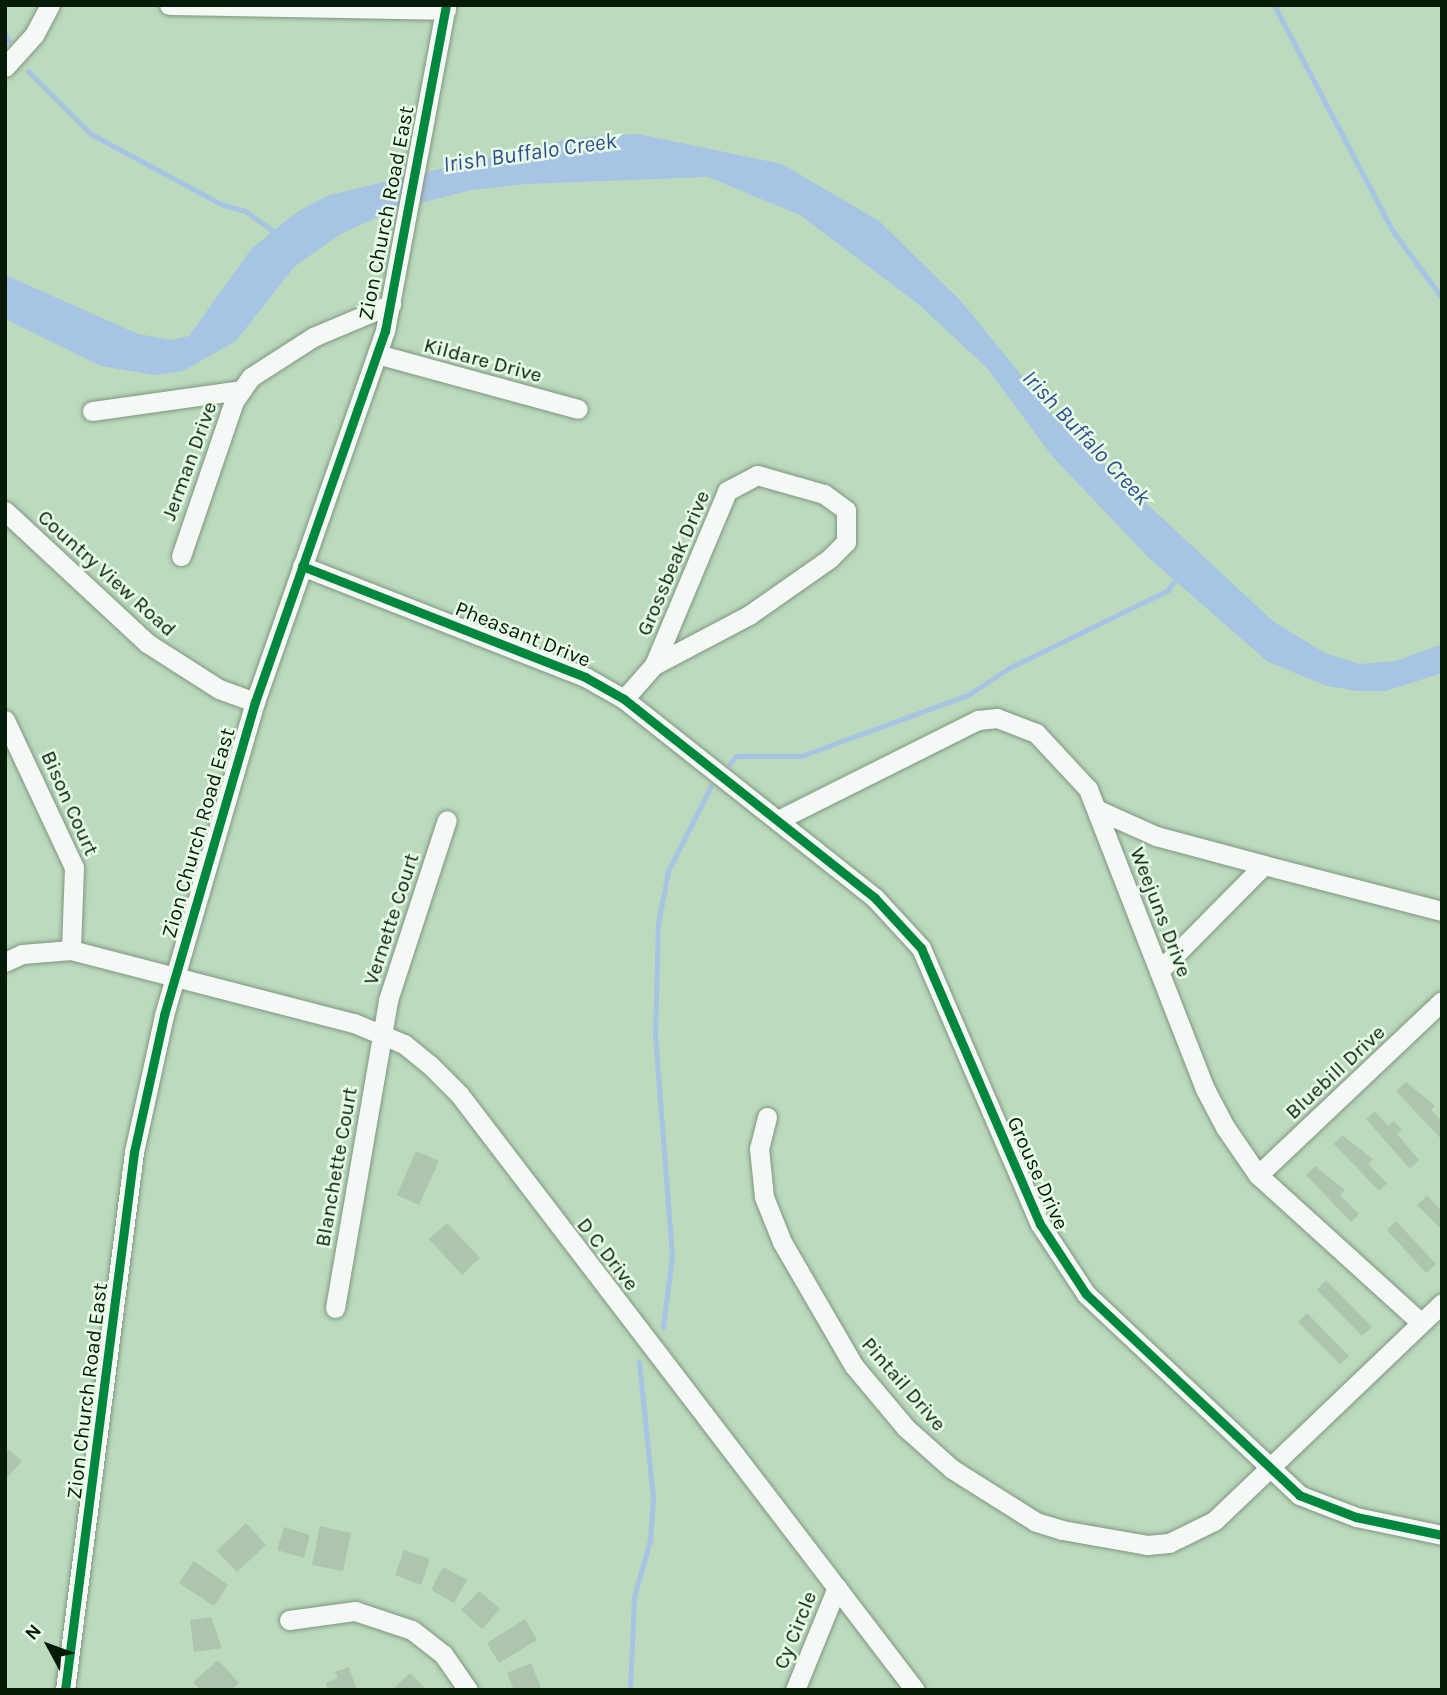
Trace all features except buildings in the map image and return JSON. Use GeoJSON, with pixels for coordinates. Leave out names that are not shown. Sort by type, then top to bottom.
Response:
{"type":"FeatureCollection","features":[{"type":"Feature","properties":{"kind":"street"},"geometry":{"type":"LineString","coordinates":[[5,67],[34,35],[50,5]]}},
{"type":"Feature","properties":{"kind":"street"},"geometry":{"type":"LineString","coordinates":[[169,5],[446,8]]}},
{"type":"Feature","properties":{"kind":"street","name":"Zion Church Road East"},"geometry":{"type":"LineString","coordinates":[[65,1690],[134,1152],[174,976],[255,702],[377,354],[398,279],[442,47],[446,8]]}},
{"type":"Feature","properties":{"kind":"street","name":"Jerman Drive"},"geometry":{"type":"LineString","coordinates":[[181,556],[242,390],[277,356],[391,304]]}},
{"type":"Feature","properties":{"kind":"street","name":"Kildare Drive"},"geometry":{"type":"LineString","coordinates":[[377,354],[578,409]]}},
{"type":"Feature","properties":{"kind":"street"},"geometry":{"type":"LineString","coordinates":[[92,411],[242,390]]}},
{"type":"Feature","properties":{"kind":"street","name":"Grossbeak Drive"},"geometry":{"type":"LineString","coordinates":[[624,699],[654,665],[727,491],[757,475],[824,494],[846,510],[846,542],[830,559],[749,615],[654,665]]}},
{"type":"Feature","properties":{"kind":"street","name":"Country View Road"},"geometry":{"type":"LineString","coordinates":[[5,511],[147,643],[219,689],[255,702]]}},
{"type":"Feature","properties":{"kind":"street","name":"Pheasant Drive"},"geometry":{"type":"LineString","coordinates":[[302,566],[585,677],[624,699],[778,820]]}},
{"type":"Feature","properties":{"kind":"street","name":"Weejuns Drive"},"geometry":{"type":"LineString","coordinates":[[778,820],[951,732],[997,718],[1036,733],[1063,757],[1098,810],[1204,1087],[1258,1175],[1421,1323]]}},
{"type":"Feature","properties":{"kind":"street","name":"Bison Court"},"geometry":{"type":"LineString","coordinates":[[5,720],[74,867],[71,950]]}},
{"type":"Feature","properties":{"kind":"street"},"geometry":{"type":"LineString","coordinates":[[1098,810],[1156,836],[1442,911]]}},
{"type":"Feature","properties":{"kind":"street","name":"Vernette Court"},"geometry":{"type":"LineString","coordinates":[[382,1034],[400,958],[447,820]]}},
{"type":"Feature","properties":{"kind":"street","name":"Grouse Drive"},"geometry":{"type":"LineString","coordinates":[[778,820],[913,934],[1061,1262],[1086,1294],[1299,1495],[1324,1506],[1442,1535]]}},
{"type":"Feature","properties":{"kind":"street"},"geometry":{"type":"LineString","coordinates":[[1158,971],[1264,865]]}},
{"type":"Feature","properties":{"kind":"street","name":"D C Drive"},"geometry":{"type":"LineString","coordinates":[[5,962],[22,954],[71,950],[382,1034],[404,1044],[459,1094],[915,1690]]}},
{"type":"Feature","properties":{"kind":"street","name":"Bluebill Drive"},"geometry":{"type":"LineString","coordinates":[[1258,1175],[1442,1001]]}},
{"type":"Feature","properties":{"kind":"street","name":"Blanchette Court"},"geometry":{"type":"LineString","coordinates":[[335,1308],[382,1034]]}},
{"type":"Feature","properties":{"kind":"street","name":"Pintail Drive"},"geometry":{"type":"LineString","coordinates":[[767,1117],[759,1148],[764,1197],[782,1242],[838,1341],[906,1428],[979,1489],[1036,1522],[1147,1545],[1169,1543],[1214,1521],[1442,1303]]}},
{"type":"Feature","properties":{"kind":"street","name":"Cy Circle"},"geometry":{"type":"LineString","coordinates":[[795,1690],[837,1587]]}},
{"type":"Feature","properties":{"kind":"street"},"geometry":{"type":"LineString","coordinates":[[289,1620],[355,1611],[412,1630],[443,1654],[468,1690]]}},
{"type":"Feature","properties":{"kind":"water","name":"Irish Buffalo Creek"},"geometry":{"type":"Polygon","coordinates":[[[638,134],[782,164],[879,221],[961,301],[1060,423],[1274,622],[1325,653],[1360,664],[1396,661],[1442,644],[1442,673],[1386,691],[1358,691],[1327,686],[1268,662],[1148,557],[1052,456],[987,368],[918,304],[800,215],[708,177],[526,184],[472,190],[392,210],[339,235],[294,267],[236,341],[183,371],[155,375],[101,366],[5,319],[5,275],[138,334],[171,340],[189,336],[252,248],[297,212],[329,195],[573,138],[638,134]]]}},
{"type":"Feature","properties":{"kind":"waterway"},"geometry":{"type":"LineString","coordinates":[[1274,5],[1392,230],[1442,298]]}},
{"type":"Feature","properties":{"kind":"waterway"},"geometry":{"type":"LineString","coordinates":[[5,34],[9,41]]}},
{"type":"Feature","properties":{"kind":"waterway"},"geometry":{"type":"LineString","coordinates":[[28,71],[91,134],[223,205],[245,211],[279,235]]}},
{"type":"Feature","properties":{"kind":"waterway"},"geometry":{"type":"LineString","coordinates":[[730,763],[736,756],[801,756],[968,695],[1009,668],[1168,590],[1178,575]]}},
{"type":"Feature","properties":{"kind":"waterway"},"geometry":{"type":"LineString","coordinates":[[663,1327],[672,1256],[655,1037],[658,924],[668,871],[711,786]]}},
{"type":"Feature","properties":{"kind":"waterway"},"geometry":{"type":"LineString","coordinates":[[630,1690],[634,1597],[650,1540],[653,1498],[639,1362]]}},
{"type":"Feature","properties":{"kind":"cycle path"},"geometry":{"type":"LineString","coordinates":[[65,1690],[134,1152],[164,1015],[255,702],[385,331],[446,5]]}},
{"type":"Feature","properties":{"kind":"cycle path"},"geometry":{"type":"LineString","coordinates":[[302,566],[585,677],[624,699],[875,898],[921,948],[1040,1224],[1086,1294],[1299,1495],[1356,1517],[1442,1535]]}}]}
